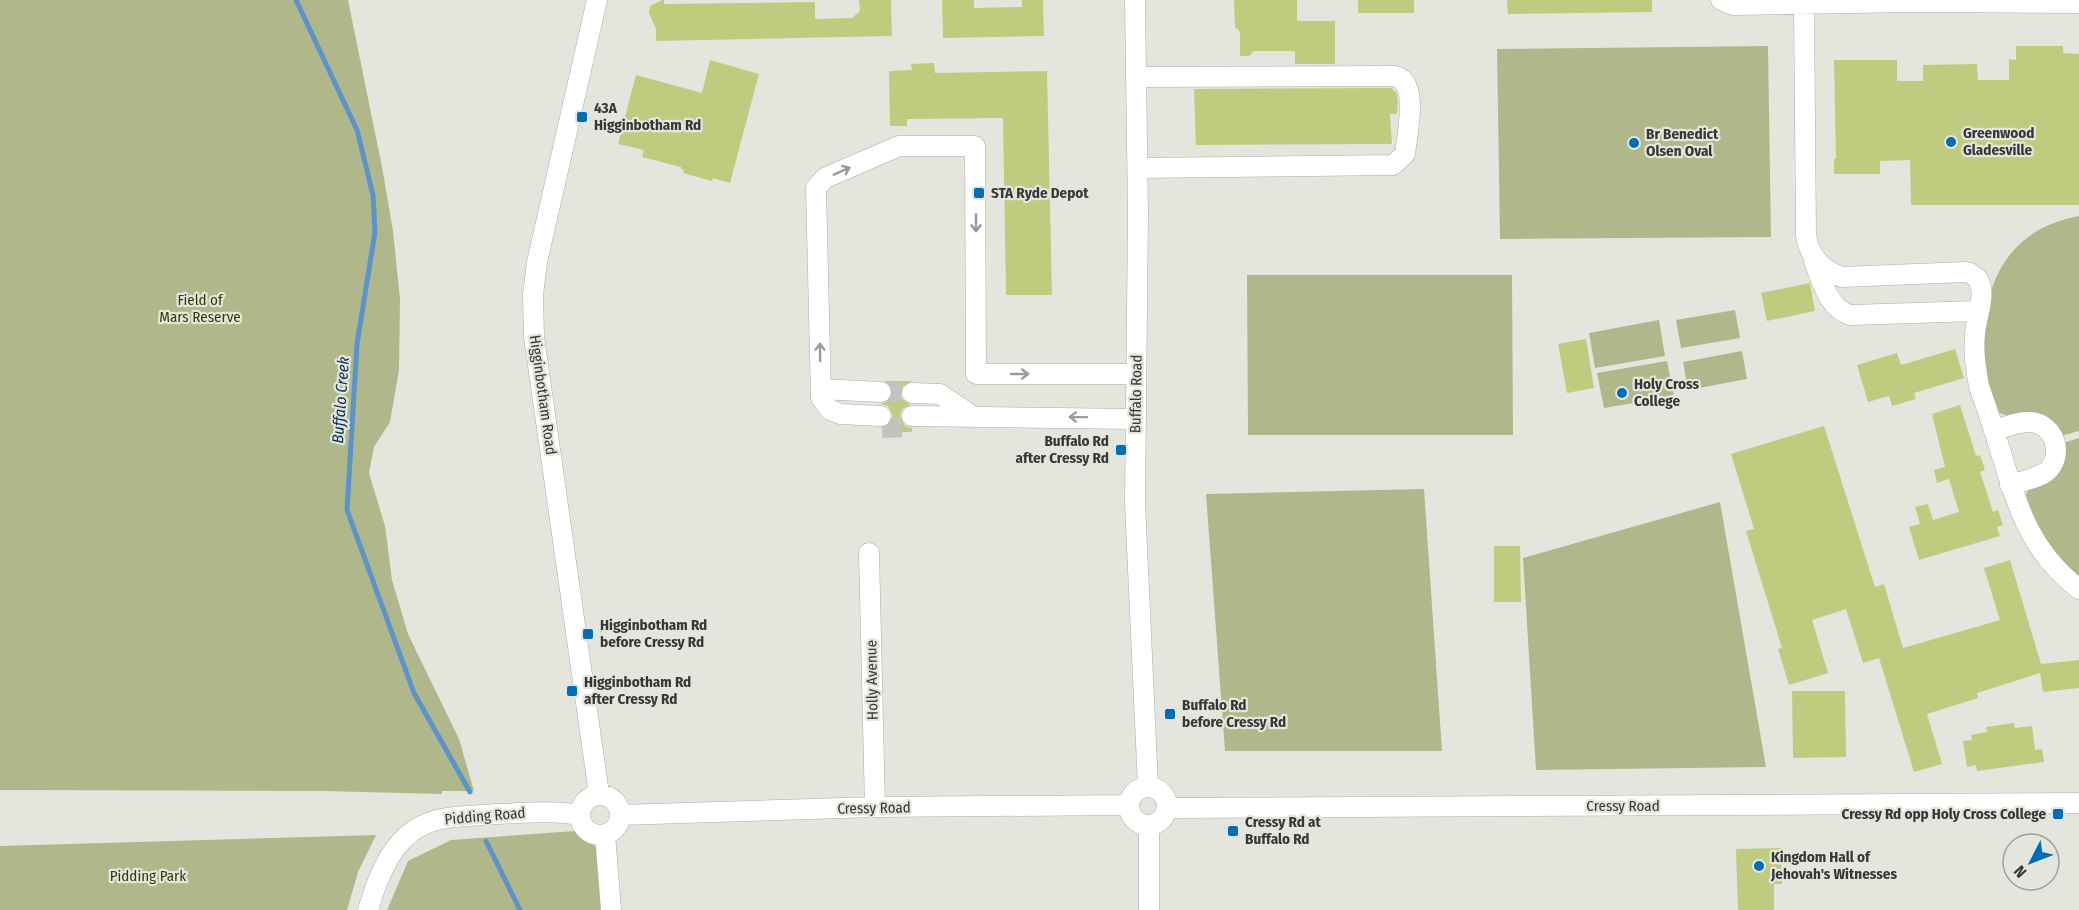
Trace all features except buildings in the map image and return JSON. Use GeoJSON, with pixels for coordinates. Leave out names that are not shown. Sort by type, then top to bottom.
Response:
{"type":"FeatureCollection","features":[{"type":"Feature","properties":{"kind":"street","name":"Higginbotham Road"},"geometry":{"type":"LineString","coordinates":[[597,0],[543,234],[533,295],[534,337],[599,794]]}},
{"type":"Feature","properties":{"kind":"street","name":"Buffalo Road"},"geometry":{"type":"LineString","coordinates":[[1135,0],[1138,168],[1135,503],[1148,787]]}},
{"type":"Feature","properties":{"kind":"street"},"geometry":{"type":"LineString","coordinates":[[1721,0],[1733,5],[1910,2],[2079,3]]}},
{"type":"Feature","properties":{"kind":"street"},"geometry":{"type":"LineString","coordinates":[[1804,5],[1806,235],[1810,251],[1831,300],[1844,313],[1856,316],[1978,311]]}},
{"type":"Feature","properties":{"kind":"street"},"geometry":{"type":"LineString","coordinates":[[1137,77],[1394,76],[1403,79],[1406,83],[1410,98],[1405,154],[1393,165],[1138,168]]}},
{"type":"Feature","properties":{"kind":"street"},"geometry":{"type":"LineString","coordinates":[[821,389],[879,410],[840,414],[830,410],[821,398],[816,188],[825,178],[899,146],[975,146],[976,374],[1137,374]]}},
{"type":"Feature","properties":{"kind":"street"},"geometry":{"type":"LineString","coordinates":[[1810,251],[1826,270],[1842,277],[1970,273],[1978,279],[1983,289],[1974,335],[1976,369],[2010,485],[2021,516],[2038,546],[2059,572],[2079,589]]}},
{"type":"Feature","properties":{"kind":"street"},"geometry":{"type":"LineString","coordinates":[[971,416],[940,394],[912,409],[933,415],[971,416],[1136,418]]}},
{"type":"Feature","properties":{"kind":"street"},"geometry":{"type":"LineString","coordinates":[[1994,430],[2030,422],[2048,429],[2054,437],[2056,456],[2052,465],[2045,472],[2010,485]]}},
{"type":"Feature","properties":{"kind":"street","name":"Holly Avenue"},"geometry":{"type":"LineString","coordinates":[[869,553],[874,807]]}},
{"type":"Feature","properties":{"kind":"street"},"geometry":{"type":"LineString","coordinates":[[1148,787],[1160,791],[1165,796],[1167,808],[1166,814],[1159,822],[1149,826],[1142,825],[1132,817],[1128,805],[1137,790],[1148,787]]}},
{"type":"Feature","properties":{"kind":"street"},"geometry":{"type":"LineString","coordinates":[[599,794],[612,798],[620,815],[617,825],[605,834],[590,833],[580,822],[579,815],[587,798],[599,794]]}},
{"type":"Feature","properties":{"kind":"street","name":"Cressy Road"},"geometry":{"type":"LineString","coordinates":[[1167,808],[2079,802]]}},
{"type":"Feature","properties":{"kind":"street","name":"Cressy Road"},"geometry":{"type":"LineString","coordinates":[[620,815],[874,807],[1128,805]]}},
{"type":"Feature","properties":{"kind":"street","name":"Pidding Road"},"geometry":{"type":"LineString","coordinates":[[368,910],[382,871],[396,847],[414,831],[428,823],[464,816],[557,811],[579,815]]}},
{"type":"Feature","properties":{"kind":"street"},"geometry":{"type":"LineString","coordinates":[[1149,826],[1149,910]]}},
{"type":"Feature","properties":{"kind":"street"},"geometry":{"type":"LineString","coordinates":[[605,834],[611,910]]}},
{"type":"Feature","properties":{"kind":"green space","name":"Field of Mars Reserve"},"geometry":{"type":"Polygon","coordinates":[[[0,0],[348,0],[382,167],[393,231],[400,299],[399,370],[390,422],[374,447],[369,473],[385,526],[392,580],[408,634],[459,739],[474,791],[442,791],[442,794],[322,791],[0,790],[0,0]]]}},
{"type":"Feature","properties":{"kind":"green space","name":"Br Benedict Olsen Oval"},"geometry":{"type":"Polygon","coordinates":[[[1768,46],[1771,237],[1500,239],[1497,49],[1768,46]]]}},
{"type":"Feature","properties":{"kind":"green space"},"geometry":{"type":"Polygon","coordinates":[[[2079,216],[2079,431],[2061,436],[1997,412],[1989,393],[1982,364],[1984,326],[1993,285],[2011,253],[2024,240],[2040,230],[2058,221],[2079,216]]]}},
{"type":"Feature","properties":{"kind":"green space"},"geometry":{"type":"Polygon","coordinates":[[[1247,275],[1512,275],[1513,435],[1248,435],[1247,275]]]}},
{"type":"Feature","properties":{"kind":"green space"},"geometry":{"type":"Polygon","coordinates":[[[1735,310],[1740,338],[1681,348],[1676,320],[1735,310]]]}},
{"type":"Feature","properties":{"kind":"green space"},"geometry":{"type":"Polygon","coordinates":[[[1659,320],[1665,356],[1595,368],[1589,333],[1659,320]]]}},
{"type":"Feature","properties":{"kind":"green space"},"geometry":{"type":"Polygon","coordinates":[[[1742,351],[1747,379],[1688,390],[1683,362],[1742,351]]]}},
{"type":"Feature","properties":{"kind":"green space"},"geometry":{"type":"Polygon","coordinates":[[[1667,361],[1674,396],[1604,408],[1597,373],[1667,361]]]}},
{"type":"Feature","properties":{"kind":"green space"},"geometry":{"type":"Polygon","coordinates":[[[2079,438],[2079,578],[2063,562],[2036,525],[2030,513],[2027,492],[2063,443],[2079,438]]]}},
{"type":"Feature","properties":{"kind":"green space"},"geometry":{"type":"Polygon","coordinates":[[[1424,489],[1442,751],[1225,751],[1206,494],[1424,489]]]}},
{"type":"Feature","properties":{"kind":"green space"},"geometry":{"type":"Polygon","coordinates":[[[1720,502],[1766,767],[1536,770],[1523,558],[1720,502]]]}},
{"type":"Feature","properties":{"kind":"green space"},"geometry":{"type":"Polygon","coordinates":[[[575,831],[599,849],[603,910],[387,910],[408,861],[451,840],[575,831]]]}},
{"type":"Feature","properties":{"kind":"green space","name":"Pidding Park"},"geometry":{"type":"Polygon","coordinates":[[[376,835],[358,872],[347,910],[0,910],[0,846],[376,835]]]}},
{"type":"Feature","properties":{"kind":"waterway","name":"Buffalo Creek"},"geometry":{"type":"LineString","coordinates":[[296,0],[357,130],[373,195],[375,232],[357,344],[347,510],[414,693],[470,792]]}},
{"type":"Feature","properties":{"kind":"waterway","name":"Buffalo Creek"},"geometry":{"type":"LineString","coordinates":[[486,841],[520,910]]}},
{"type":"Feature","properties":{"kind":"tunnel"},"geometry":{"type":"LineString","coordinates":[[881,392],[912,393]]}},
{"type":"Feature","properties":{"kind":"tunnel"},"geometry":{"type":"LineString","coordinates":[[882,428],[912,427]]}},
{"type":"Feature","properties":{"kind":"place","name":"43A Higginbotham Rd"},"geometry":{"type":"Point","coordinates":[582,117]}},
{"type":"Feature","properties":{"kind":"place","name":"Greenwood Gladesville"},"geometry":{"type":"Point","coordinates":[1951,142]}},
{"type":"Feature","properties":{"kind":"place","name":"Br Benedict Olsen Oval"},"geometry":{"type":"Point","coordinates":[1634,143]}},
{"type":"Feature","properties":{"kind":"place","name":"STA Ryde Depot"},"geometry":{"type":"Point","coordinates":[979,193]}},
{"type":"Feature","properties":{"kind":"place","name":"Holy Cross College"},"geometry":{"type":"Point","coordinates":[1622,393]}},
{"type":"Feature","properties":{"kind":"place","name":"Buffalo Rd after Cressy Rd"},"geometry":{"type":"Point","coordinates":[1121,450]}},
{"type":"Feature","properties":{"kind":"place","name":"Higginbotham Rd before Cressy Rd"},"geometry":{"type":"Point","coordinates":[588,634]}},
{"type":"Feature","properties":{"kind":"place","name":"Higginbotham Rd after Cressy Rd"},"geometry":{"type":"Point","coordinates":[572,691]}},
{"type":"Feature","properties":{"kind":"place","name":"Buffalo Rd before Cressy Rd"},"geometry":{"type":"Point","coordinates":[1170,714]}},
{"type":"Feature","properties":{"kind":"place","name":"Cressy Rd opp Holy Cross College"},"geometry":{"type":"Point","coordinates":[2058,814]}},
{"type":"Feature","properties":{"kind":"place","name":"Cressy Rd at Buffalo Rd"},"geometry":{"type":"Point","coordinates":[1233,831]}},
{"type":"Feature","properties":{"kind":"place","name":"Kingdom Hall of Jehovah's Witnesses"},"geometry":{"type":"Point","coordinates":[1759,866]}}]}
